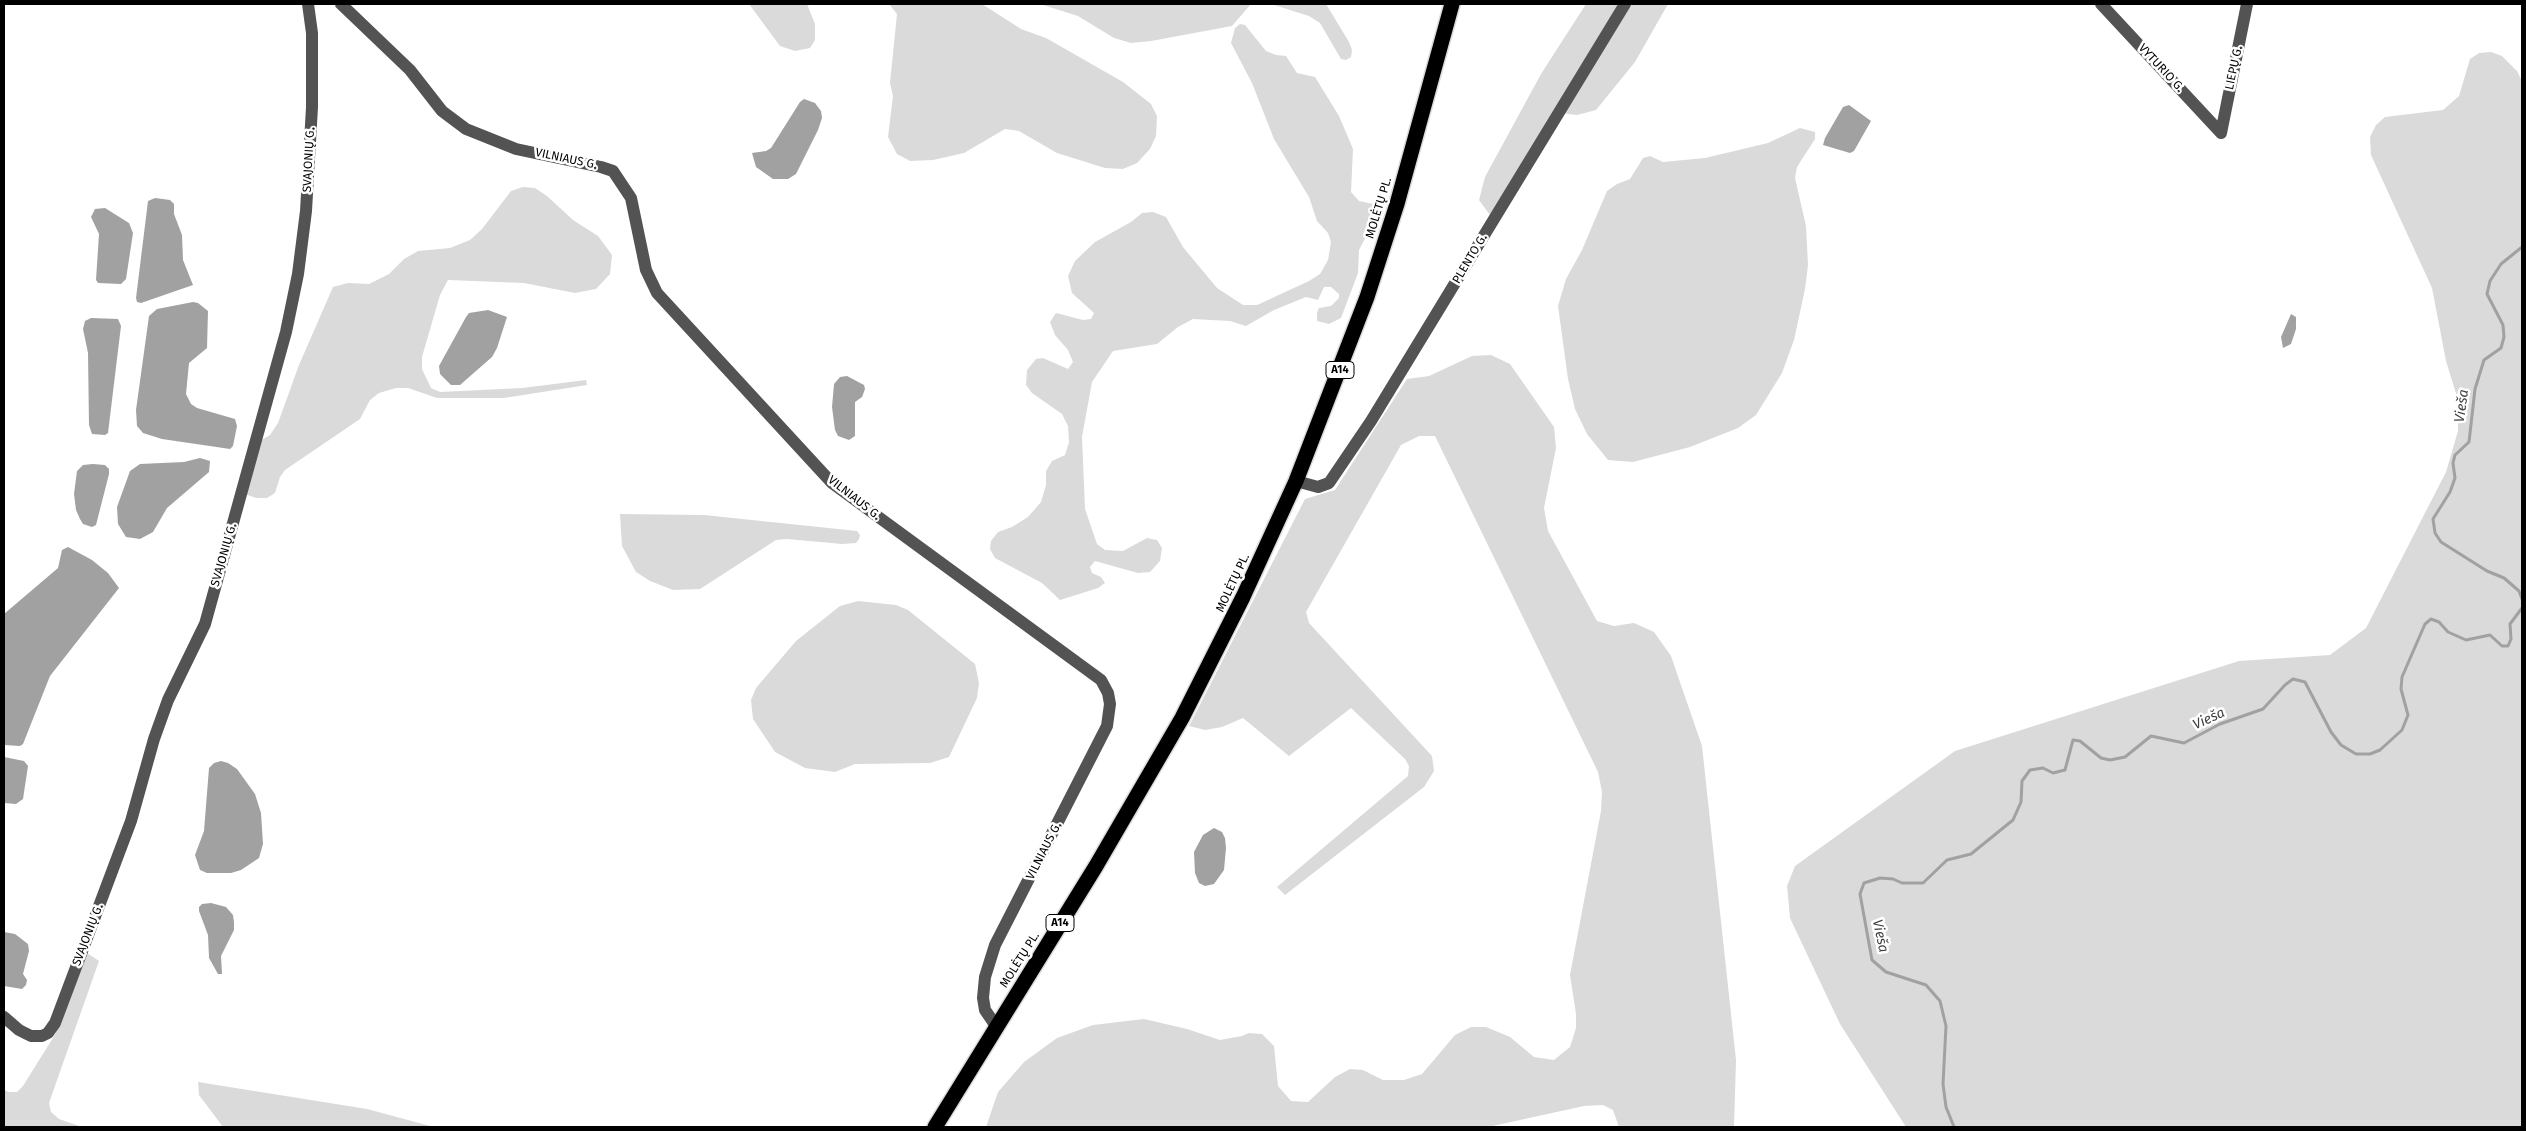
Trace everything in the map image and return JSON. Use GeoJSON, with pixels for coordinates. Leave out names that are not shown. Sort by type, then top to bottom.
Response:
{"type":"FeatureCollection","features":[{"type":"Feature","properties":{"kind":"highway","name":"MOLĖTŲ PL."},"geometry":{"type":"LineString","coordinates":[[935,1127],[1096,866],[1182,718],[1243,597],[1296,481],[1367,297],[1419,129],[1452,4]]}},
{"type":"Feature","properties":{"kind":"street","name":"SVAJONIŲ G."},"geometry":{"type":"LineString","coordinates":[[4,1017],[19,1030],[31,1036],[42,1036],[48,1033],[55,1023],[131,821],[154,739],[168,700],[205,624],[286,332],[298,274],[306,211],[312,107],[312,33],[308,4]]}},
{"type":"Feature","properties":{"kind":"street","name":"VILNIAUS G."},"geometry":{"type":"LineString","coordinates":[[340,4],[410,70],[442,111],[466,130],[516,149],[613,171],[631,198],[646,270],[657,293],[832,484],[1100,680],[1108,693],[1110,704],[1107,726],[995,945],[985,977],[984,1010],[996,1026]]}},
{"type":"Feature","properties":{"kind":"street","name":"PLENTO G."},"geometry":{"type":"LineString","coordinates":[[1296,481],[1307,486],[1318,487],[1329,483],[1371,421],[1625,4]]}},
{"type":"Feature","properties":{"kind":"street","name":"VYTURIO G."},"geometry":{"type":"LineString","coordinates":[[2101,4],[2221,133]]}},
{"type":"Feature","properties":{"kind":"street","name":"LIEPŲ G."},"geometry":{"type":"LineString","coordinates":[[2221,133],[2247,4]]}},
{"type":"Feature","properties":{"kind":"shaded area"},"geometry":{"type":"Polygon","coordinates":[[[749,4],[807,4],[815,24],[815,40],[810,48],[795,51],[780,46],[749,4]]]}},
{"type":"Feature","properties":{"kind":"shaded area"},"geometry":{"type":"Polygon","coordinates":[[[889,4],[982,4],[1021,29],[1046,38],[1123,82],[1151,104],[1157,116],[1156,136],[1150,149],[1137,163],[1123,169],[1105,168],[1057,153],[1019,131],[1005,129],[964,153],[933,160],[910,161],[897,154],[888,137],[893,96],[890,83],[897,14],[889,4]]]}},
{"type":"Feature","properties":{"kind":"shaded area"},"geometry":{"type":"Polygon","coordinates":[[[1040,4],[1251,4],[1232,26],[1131,43],[1114,38],[1078,16],[1040,4]]]}},
{"type":"Feature","properties":{"kind":"shaded area"},"geometry":{"type":"Polygon","coordinates":[[[1271,4],[1326,4],[1349,42],[1352,50],[1351,57],[1346,60],[1341,59],[1320,23],[1309,16],[1271,4]]]}},
{"type":"Feature","properties":{"kind":"shaded area"},"geometry":{"type":"Polygon","coordinates":[[[1586,4],[1668,4],[1635,62],[1596,110],[1577,115],[1553,112],[1490,215],[1479,200],[1485,177],[1541,74],[1586,4]]]}},
{"type":"Feature","properties":{"kind":"shaded area"},"geometry":{"type":"Polygon","coordinates":[[[1240,24],[1245,25],[1266,51],[1286,56],[1297,73],[1315,77],[1339,116],[1353,149],[1351,192],[1359,201],[1378,205],[1377,215],[1359,250],[1358,273],[1341,318],[1329,324],[1317,321],[1319,308],[1331,306],[1339,298],[1339,294],[1331,287],[1324,287],[1318,300],[1306,297],[1274,310],[1246,326],[1230,321],[1193,319],[1178,327],[1157,344],[1113,351],[1092,382],[1082,437],[1085,509],[1097,544],[1105,550],[1123,551],[1147,538],[1157,540],[1162,548],[1160,561],[1150,572],[1138,573],[1095,561],[1090,567],[1092,573],[1101,577],[1105,583],[1098,588],[1060,600],[1042,583],[995,558],[990,549],[991,541],[998,532],[1012,527],[1028,517],[1041,502],[1046,485],[1046,471],[1052,461],[1065,455],[1069,442],[1068,426],[1062,414],[1032,393],[1026,385],[1027,370],[1036,359],[1043,358],[1068,369],[1073,362],[1068,350],[1055,335],[1050,322],[1056,313],[1083,320],[1091,319],[1094,313],[1072,293],[1068,276],[1075,261],[1095,242],[1131,222],[1142,213],[1153,212],[1166,217],[1183,247],[1217,288],[1243,305],[1257,305],[1309,281],[1320,274],[1328,260],[1331,242],[1328,233],[1317,221],[1309,197],[1274,139],[1252,83],[1231,43],[1235,28],[1240,24]]]}},
{"type":"Feature","properties":{"kind":"shaded area"},"geometry":{"type":"Polygon","coordinates":[[[2491,52],[2502,56],[2517,71],[2522,81],[2522,1127],[1906,1127],[1840,1024],[1790,918],[1787,886],[1795,866],[1955,751],[2239,661],[2330,655],[2366,628],[2446,472],[2458,431],[2458,400],[2446,361],[2432,288],[2371,155],[2370,137],[2376,125],[2385,117],[2443,110],[2459,96],[2470,59],[2479,53],[2491,52]]]}},
{"type":"Feature","properties":{"kind":"shaded area"},"geometry":{"type":"Polygon","coordinates":[[[804,99],[815,103],[821,111],[822,118],[818,130],[796,174],[788,179],[773,179],[756,167],[752,153],[766,151],[771,148],[800,102],[804,99]]]}},
{"type":"Feature","properties":{"kind":"shaded area"},"geometry":{"type":"Polygon","coordinates":[[[1849,105],[1871,121],[1854,151],[1850,153],[1823,145],[1843,107],[1849,105]]]}},
{"type":"Feature","properties":{"kind":"shaded area"},"geometry":{"type":"Polygon","coordinates":[[[1800,128],[1815,132],[1815,139],[1797,167],[1795,178],[1806,226],[1808,265],[1794,340],[1782,373],[1756,415],[1738,428],[1690,447],[1633,462],[1608,460],[1587,434],[1575,409],[1568,379],[1558,306],[1566,279],[1582,250],[1607,191],[1617,184],[1630,179],[1643,158],[1650,156],[1663,162],[1705,158],[1768,143],[1800,128]]]}},
{"type":"Feature","properties":{"kind":"shaded area"},"geometry":{"type":"Polygon","coordinates":[[[523,187],[535,188],[547,196],[573,220],[598,236],[612,255],[610,274],[596,289],[575,293],[524,283],[448,280],[440,295],[422,357],[422,369],[431,388],[440,392],[522,388],[586,380],[587,385],[504,398],[437,398],[408,388],[396,388],[379,393],[370,400],[360,419],[285,470],[280,477],[275,493],[267,498],[256,498],[245,494],[260,441],[270,435],[278,423],[299,365],[333,287],[348,283],[369,284],[389,274],[404,259],[418,251],[450,248],[470,240],[482,229],[511,191],[523,187]]]}},
{"type":"Feature","properties":{"kind":"shaded area"},"geometry":{"type":"Polygon","coordinates":[[[155,198],[170,200],[174,204],[174,214],[182,235],[183,260],[193,285],[141,303],[137,302],[136,298],[148,201],[155,198]]]}},
{"type":"Feature","properties":{"kind":"shaded area"},"geometry":{"type":"Polygon","coordinates":[[[105,208],[129,223],[133,233],[126,279],[121,284],[98,283],[96,280],[99,234],[91,217],[95,209],[105,208]]]}},
{"type":"Feature","properties":{"kind":"shaded area"},"geometry":{"type":"Polygon","coordinates":[[[193,302],[198,303],[208,311],[207,348],[189,363],[186,394],[191,404],[197,408],[235,419],[237,426],[233,446],[230,449],[162,439],[143,433],[137,426],[136,410],[149,316],[157,309],[193,302]]]}},
{"type":"Feature","properties":{"kind":"shaded area"},"geometry":{"type":"Polygon","coordinates":[[[488,310],[507,317],[497,348],[492,357],[460,385],[451,385],[440,374],[439,366],[469,313],[488,310]]]}},
{"type":"Feature","properties":{"kind":"shaded area"},"geometry":{"type":"Polygon","coordinates":[[[2291,314],[2296,317],[2296,329],[2291,344],[2283,348],[2281,337],[2291,314]]]}},
{"type":"Feature","properties":{"kind":"shaded area"},"geometry":{"type":"Polygon","coordinates":[[[91,318],[118,319],[121,326],[108,433],[105,435],[92,434],[89,425],[88,353],[83,329],[85,321],[91,318]]]}},
{"type":"Feature","properties":{"kind":"shaded area"},"geometry":{"type":"Polygon","coordinates":[[[1491,355],[1510,364],[1554,427],[1556,448],[1544,508],[1548,531],[1597,621],[1614,626],[1634,623],[1654,632],[1671,656],[1702,746],[1736,1060],[1734,1127],[1619,1127],[1613,1110],[1603,1105],[1584,1106],[1488,1127],[986,1127],[998,1092],[1024,1062],[1057,1038],[1093,1025],[1144,1019],[1187,1029],[1220,1040],[1249,1033],[1262,1034],[1274,1046],[1278,1086],[1291,1101],[1308,1102],[1335,1077],[1350,1069],[1363,1070],[1383,1080],[1404,1080],[1422,1074],[1455,1035],[1471,1027],[1486,1027],[1510,1037],[1534,1057],[1554,1060],[1570,1047],[1576,1028],[1576,1014],[1570,975],[1601,811],[1602,792],[1598,772],[1435,436],[1419,436],[1401,445],[1306,612],[1309,623],[1432,756],[1434,771],[1424,787],[1285,895],[1277,887],[1408,776],[1409,766],[1405,759],[1351,708],[1289,756],[1243,718],[1222,727],[1205,730],[1189,726],[1305,499],[1335,490],[1407,379],[1429,376],[1472,356],[1491,355]]]}},
{"type":"Feature","properties":{"kind":"shaded area"},"geometry":{"type":"Polygon","coordinates":[[[847,376],[864,385],[865,389],[862,397],[855,402],[855,436],[849,440],[838,436],[835,430],[832,407],[834,384],[840,377],[847,376]]]}},
{"type":"Feature","properties":{"kind":"shaded area"},"geometry":{"type":"Polygon","coordinates":[[[200,458],[210,461],[209,472],[167,508],[153,532],[140,539],[126,537],[118,524],[117,507],[130,471],[140,464],[184,462],[200,458]]]}},
{"type":"Feature","properties":{"kind":"shaded area"},"geometry":{"type":"Polygon","coordinates":[[[83,465],[105,465],[109,469],[109,474],[96,525],[92,527],[83,524],[80,519],[76,510],[74,494],[77,471],[83,465]]]}},
{"type":"Feature","properties":{"kind":"shaded area"},"geometry":{"type":"Polygon","coordinates":[[[620,514],[704,515],[857,531],[860,535],[856,543],[842,544],[787,539],[776,540],[700,589],[673,590],[650,581],[636,572],[622,546],[620,514]]]}},
{"type":"Feature","properties":{"kind":"shaded area"},"geometry":{"type":"Polygon","coordinates":[[[68,547],[92,560],[108,573],[119,588],[50,676],[23,744],[20,746],[4,745],[4,614],[58,568],[62,550],[68,547]]]}},
{"type":"Feature","properties":{"kind":"shaded area"},"geometry":{"type":"Polygon","coordinates":[[[858,601],[896,605],[908,610],[975,664],[979,683],[977,698],[949,757],[930,763],[855,764],[835,772],[805,768],[775,752],[753,719],[751,700],[756,688],[796,641],[840,606],[858,601]]]}},
{"type":"Feature","properties":{"kind":"shaded area"},"geometry":{"type":"Polygon","coordinates":[[[4,757],[24,761],[28,766],[23,799],[16,804],[4,803],[4,757]]]}},
{"type":"Feature","properties":{"kind":"shaded area"},"geometry":{"type":"Polygon","coordinates":[[[221,761],[237,769],[255,794],[261,813],[263,844],[259,858],[241,870],[231,873],[207,873],[200,870],[195,855],[204,831],[209,768],[214,763],[221,761]]]}},
{"type":"Feature","properties":{"kind":"shaded area"},"geometry":{"type":"Polygon","coordinates":[[[1214,828],[1222,832],[1225,838],[1224,870],[1214,884],[1205,886],[1199,883],[1195,873],[1194,852],[1203,835],[1214,828]]]}},
{"type":"Feature","properties":{"kind":"shaded area"},"geometry":{"type":"Polygon","coordinates":[[[211,903],[226,907],[233,915],[234,930],[221,956],[222,974],[218,974],[209,958],[208,935],[199,911],[199,907],[202,904],[211,903]]]}},
{"type":"Feature","properties":{"kind":"shaded area"},"geometry":{"type":"Polygon","coordinates":[[[4,932],[15,934],[28,944],[29,951],[23,974],[27,980],[26,985],[22,989],[4,986],[4,932]]]}},
{"type":"Feature","properties":{"kind":"shaded area"},"geometry":{"type":"Polygon","coordinates":[[[87,953],[99,961],[49,1103],[51,1112],[59,1119],[82,1127],[4,1127],[4,1090],[17,1092],[23,1086],[56,1033],[87,953]]]}},
{"type":"Feature","properties":{"kind":"shaded area"},"geometry":{"type":"Polygon","coordinates":[[[198,1082],[367,1109],[434,1127],[223,1127],[199,1095],[198,1082]]]}},
{"type":"Feature","properties":{"kind":"waterway","name":"Vieša"},"geometry":{"type":"LineString","coordinates":[[2522,247],[2501,264],[2490,281],[2487,294],[2503,325],[2504,337],[2501,348],[2484,360],[2475,389],[2469,442],[2455,455],[2453,463],[2455,478],[2450,492],[2433,519],[2435,533],[2441,542],[2487,571],[2504,578],[2519,591],[2522,599]]}},
{"type":"Feature","properties":{"kind":"waterway","name":"Vieša"},"geometry":{"type":"LineString","coordinates":[[1954,1127],[1946,1107],[1943,1084],[1946,1026],[1940,1001],[1926,985],[1886,972],[1872,960],[1860,894],[1864,883],[1880,878],[1893,879],[1902,883],[1923,883],[1947,860],[1971,854],[2013,820],[2021,802],[2022,781],[2030,770],[2043,768],[2053,773],[2065,770],[2073,740],[2080,741],[2101,758],[2110,760],[2125,757],[2151,736],[2184,743],[2220,724],[2263,709],[2293,679],[2305,682],[2331,732],[2341,745],[2356,754],[2370,754],[2380,750],[2402,730],[2408,715],[2401,689],[2402,677],[2425,624],[2431,619],[2439,622],[2448,632],[2466,640],[2490,635],[2502,646],[2508,646],[2511,639],[2510,624],[2522,608]]}}]}
